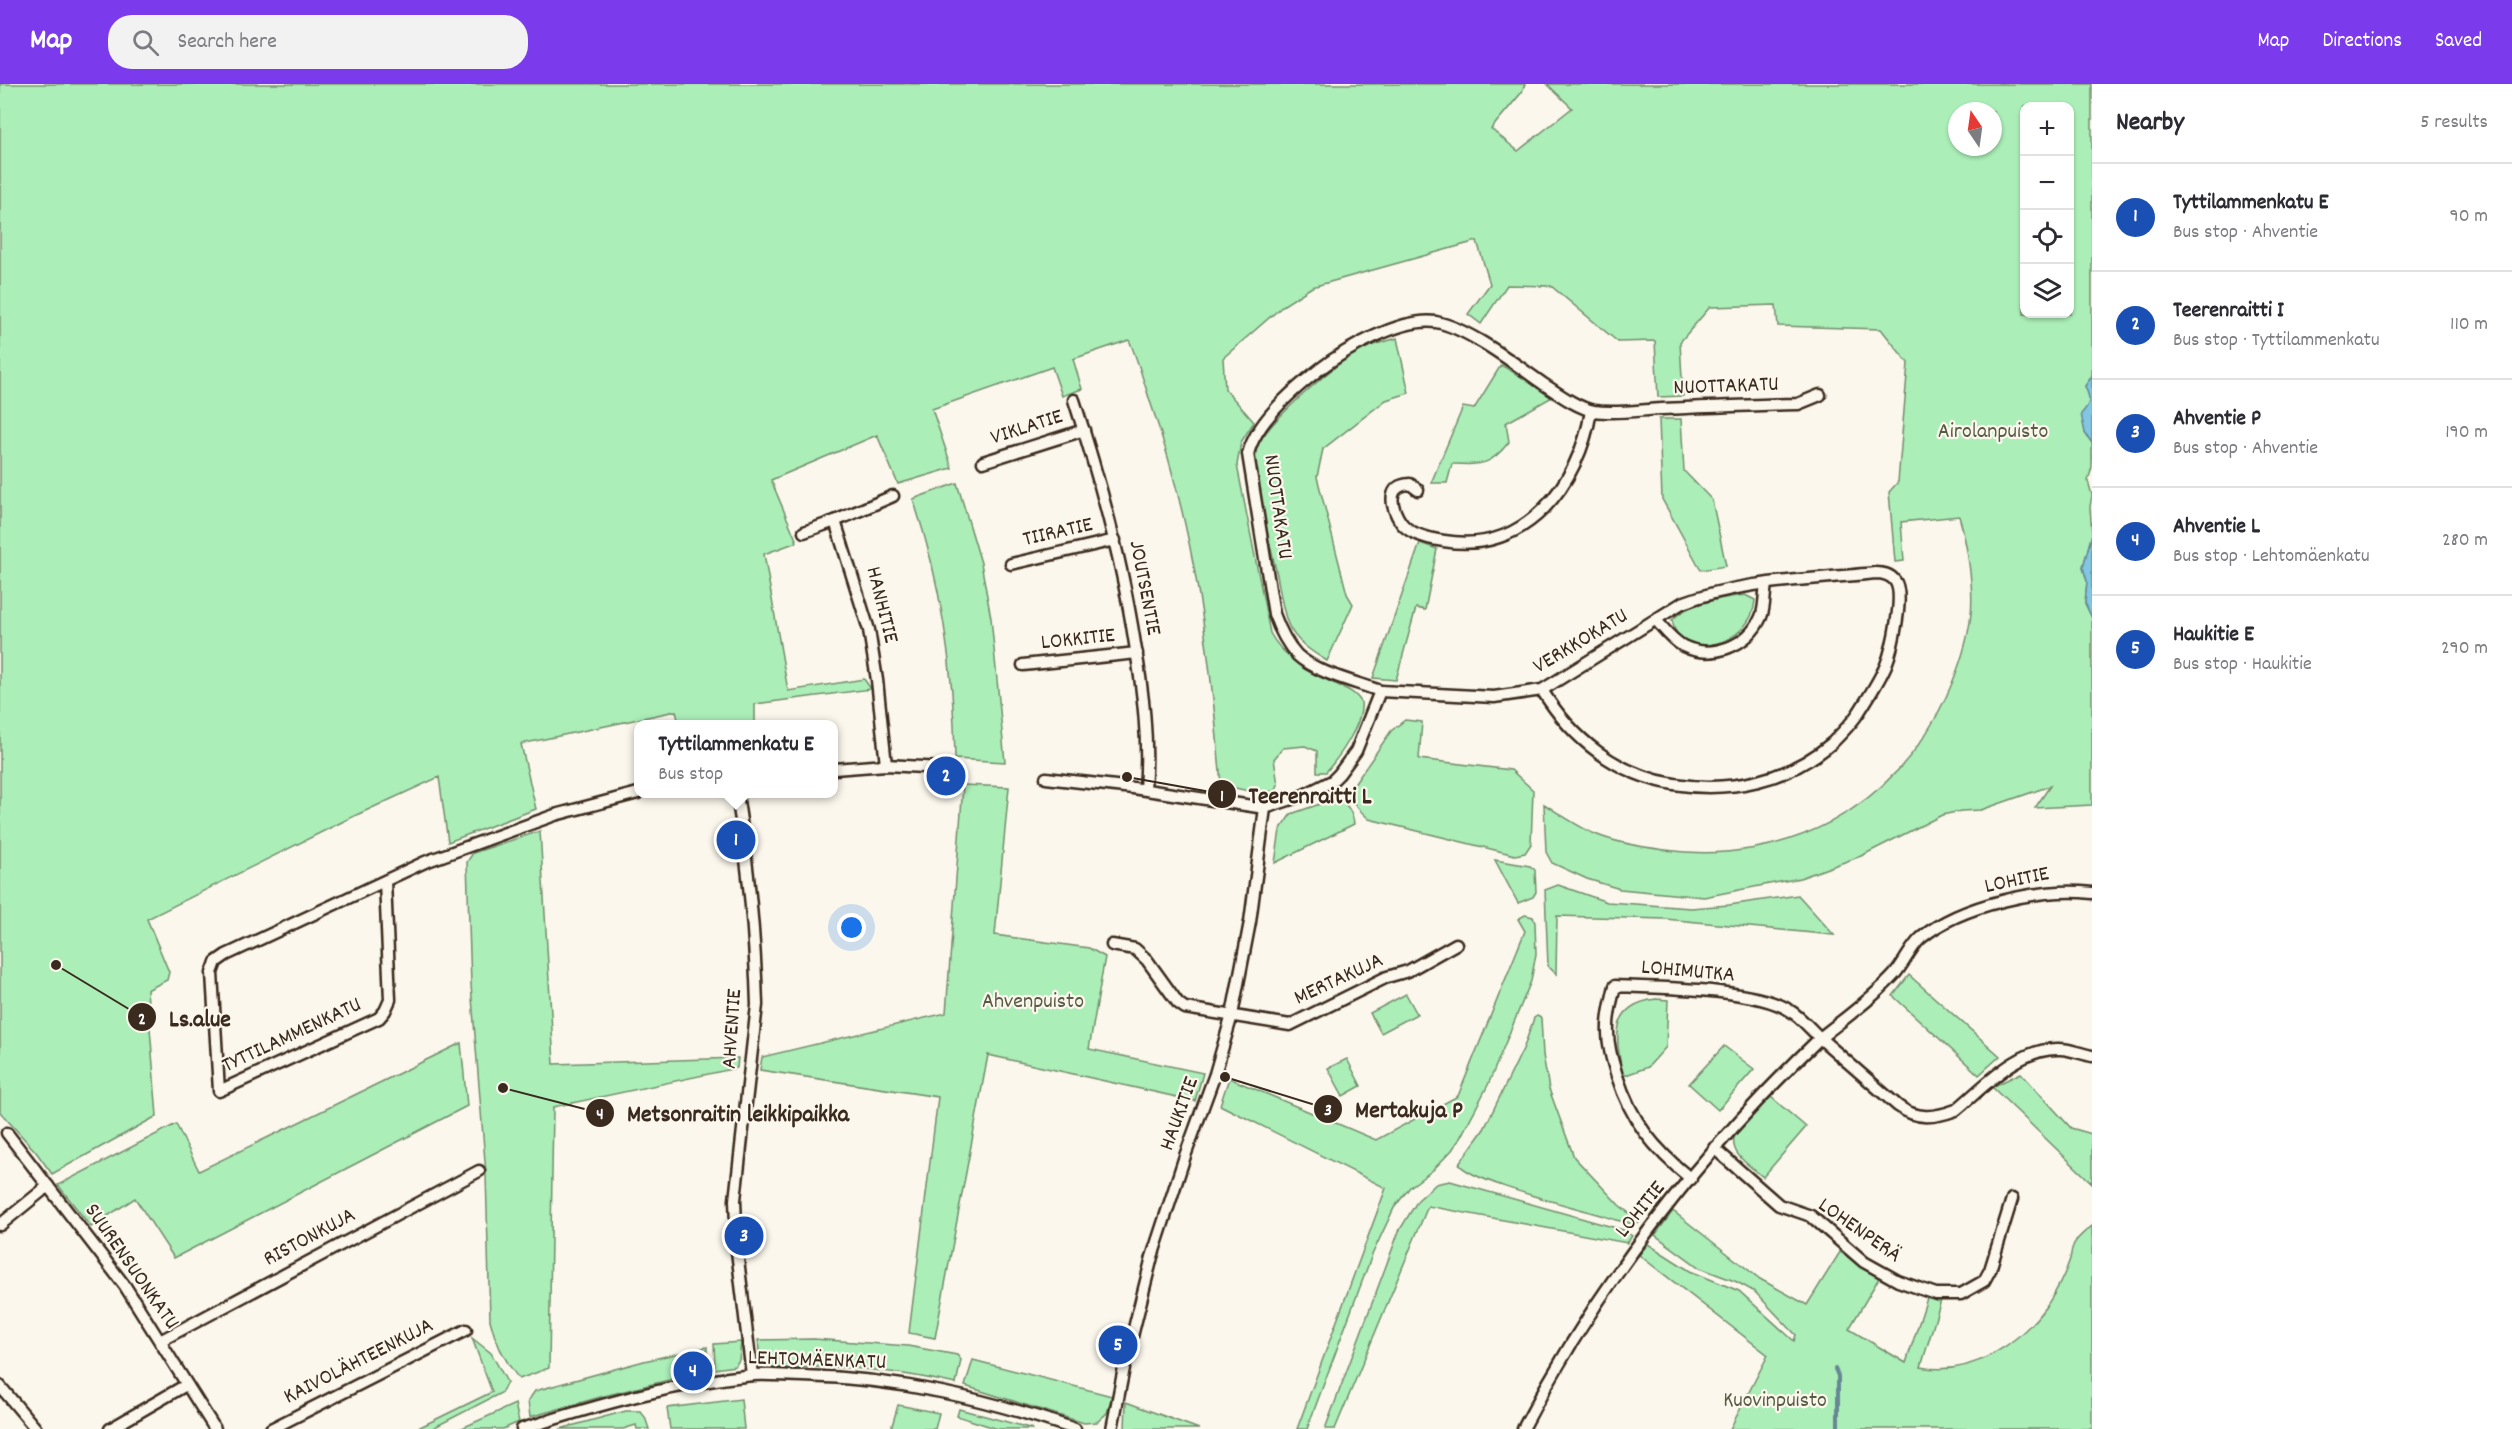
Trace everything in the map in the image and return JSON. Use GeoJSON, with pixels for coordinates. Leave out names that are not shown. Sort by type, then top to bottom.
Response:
{"type":"FeatureCollection","features":[{"type":"Feature","properties":{"kind":"street","name":"NUOTTAKATU"},"geometry":{"type":"LineString","coordinates":[[1380,691],[1328,672],[1298,656],[1282,635],[1274,614],[1248,468],[1251,442],[1258,431],[1292,391],[1340,354],[1371,338],[1425,322],[1448,325],[1464,332],[1591,411],[1798,404],[1820,395]]}},
{"type":"Feature","properties":{"kind":"street","name":"JOUTSENTIE"},"geometry":{"type":"LineString","coordinates":[[1074,400],[1101,484],[1115,540],[1137,653],[1146,734],[1145,789]]}},
{"type":"Feature","properties":{"kind":"street"},"geometry":{"type":"LineString","coordinates":[[1418,490],[1410,484],[1401,484],[1396,488],[1393,496],[1396,516],[1402,525],[1415,532],[1430,538],[1456,543],[1486,542],[1509,534],[1527,525],[1541,514],[1557,495],[1589,426],[1591,411]]}},
{"type":"Feature","properties":{"kind":"street","name":"VIKLATIE"},"geometry":{"type":"LineString","coordinates":[[983,462],[1084,430]]}},
{"type":"Feature","properties":{"kind":"street"},"geometry":{"type":"LineString","coordinates":[[804,531],[893,496]]}},
{"type":"Feature","properties":{"kind":"street","name":"HANHITIE"},"geometry":{"type":"LineString","coordinates":[[835,520],[861,601],[873,653],[886,765]]}},
{"type":"Feature","properties":{"kind":"street","name":"TIIRATIE"},"geometry":{"type":"LineString","coordinates":[[1011,564],[1115,540]]}},
{"type":"Feature","properties":{"kind":"street","name":"VERKKOKATU"},"geometry":{"type":"LineString","coordinates":[[1380,691],[1494,697],[1542,690],[1682,603],[1734,588],[1875,573],[1886,574],[1894,579],[1899,595],[1897,619],[1886,664],[1858,715],[1832,743],[1806,761],[1753,783],[1724,788],[1696,788],[1662,782],[1628,771],[1599,755],[1575,733],[1555,712],[1542,690]]}},
{"type":"Feature","properties":{"kind":"street","name":"VERKKOKATU"},"geometry":{"type":"LineString","coordinates":[[1656,620],[1673,639],[1684,646],[1702,651],[1719,651],[1738,644],[1752,631],[1762,615],[1766,585]]}},
{"type":"Feature","properties":{"kind":"street","name":"LOKKITIE"},"geometry":{"type":"LineString","coordinates":[[1023,666],[1137,653]]}},
{"type":"Feature","properties":{"kind":"street"},"geometry":{"type":"LineString","coordinates":[[1046,778],[1145,789],[1265,808],[1304,795],[1332,781],[1339,774],[1356,751],[1380,691]]}},
{"type":"Feature","properties":{"kind":"street"},"geometry":{"type":"LineString","coordinates":[[838,769],[886,765],[942,768]]}},
{"type":"Feature","properties":{"kind":"street","name":"TYTTILAMMENKATU"},"geometry":{"type":"LineString","coordinates":[[385,881],[390,1000],[385,1011],[379,1018],[219,1091],[212,973],[216,962],[226,955],[425,861],[565,812],[634,794]]}},
{"type":"Feature","properties":{"kind":"street","name":"AHVENTIE"},"geometry":{"type":"LineString","coordinates":[[738,798],[751,890],[757,1005],[735,1200],[739,1270],[752,1376]]}},
{"type":"Feature","properties":{"kind":"street","name":"HAUKITIE"},"geometry":{"type":"LineString","coordinates":[[1113,1429],[1126,1358],[1152,1257],[1215,1074],[1232,1015],[1250,922],[1265,808]]}},
{"type":"Feature","properties":{"kind":"street","name":"LOHITIE"},"geometry":{"type":"LineString","coordinates":[[1523,1429],[1575,1336],[1642,1237],[1714,1148],[1820,1038],[1888,980],[1914,946],[1935,928],[1980,909],[2026,896],[2069,891],[2092,893]]}},
{"type":"Feature","properties":{"kind":"street","name":"MERTAKUJA"},"geometry":{"type":"LineString","coordinates":[[1112,945],[1135,949],[1147,960],[1178,1003],[1185,1008],[1290,1025],[1387,976],[1408,971],[1456,944]]}},
{"type":"Feature","properties":{"kind":"street","name":"LOHIMUTKA"},"geometry":{"type":"LineString","coordinates":[[1690,1179],[1657,1149],[1629,1110],[1609,1044],[1609,1013],[1615,986],[1680,988],[1758,998],[1792,1011],[1820,1038]]}},
{"type":"Feature","properties":{"kind":"street"},"geometry":{"type":"LineString","coordinates":[[1820,1038],[1898,1106],[1920,1117],[1956,1110],[2010,1067],[2034,1053],[2062,1049],[2092,1056]]}},
{"type":"Feature","properties":{"kind":"street","name":"SUURENSUONKATU"},"geometry":{"type":"LineString","coordinates":[[7,1133],[125,1286],[215,1429]]}},
{"type":"Feature","properties":{"kind":"street","name":"LOHENPERÄ"},"geometry":{"type":"LineString","coordinates":[[1714,1148],[1779,1205],[1811,1216],[1864,1262],[1898,1281],[1936,1294],[1961,1294],[1984,1281],[1990,1270],[2013,1199]]}},
{"type":"Feature","properties":{"kind":"street","name":"RISTONKUJA"},"geometry":{"type":"LineString","coordinates":[[160,1341],[480,1171]]}},
{"type":"Feature","properties":{"kind":"street"},"geometry":{"type":"LineString","coordinates":[[0,1225],[48,1186]]}},
{"type":"Feature","properties":{"kind":"street","name":"KAIVOLÄHTEENKUJA"},"geometry":{"type":"LineString","coordinates":[[271,1429],[466,1330]]}},
{"type":"Feature","properties":{"kind":"street","name":"LEHTOMÄENKATU"},"geometry":{"type":"LineString","coordinates":[[522,1429],[624,1398],[752,1376],[834,1377],[915,1386],[998,1405],[1076,1429]]}},
{"type":"Feature","properties":{"kind":"street"},"geometry":{"type":"LineString","coordinates":[[110,1429],[186,1385]]}},
{"type":"Feature","properties":{"kind":"street"},"geometry":{"type":"LineString","coordinates":[[0,1386],[36,1429]]}},
{"type":"Feature","properties":{"kind":"green space","name":"Airolanpuisto"},"geometry":{"type":"Polygon","coordinates":[[[0,84],[1525,84],[1522,92],[1491,129],[1518,151],[1572,108],[1547,84],[2092,84],[2092,376],[2085,386],[2090,398],[2085,433],[2092,443],[2092,467],[2088,481],[2092,495],[2090,507],[2092,534],[2083,567],[2087,581],[2085,603],[2092,618],[2092,805],[2035,808],[2050,786],[1981,810],[1942,815],[1861,856],[1800,878],[1704,897],[1620,889],[1587,879],[1552,863],[1546,852],[1544,804],[1595,834],[1612,840],[1665,850],[1710,853],[1753,848],[1794,838],[1832,821],[1867,798],[1898,770],[1925,736],[1946,697],[1962,656],[1970,625],[1972,590],[1969,565],[1959,516],[1901,522],[1904,561],[1895,562],[1889,492],[1898,482],[1908,363],[1881,329],[1778,326],[1776,305],[1710,307],[1680,342],[1683,396],[1658,397],[1655,341],[1618,342],[1551,286],[1507,285],[1481,324],[1468,314],[1490,284],[1477,241],[1312,287],[1284,305],[1223,358],[1225,389],[1254,422],[1241,442],[1237,465],[1270,633],[1281,649],[1295,662],[1351,692],[1361,702],[1359,720],[1355,729],[1344,749],[1326,772],[1317,772],[1317,751],[1305,746],[1283,748],[1274,759],[1278,785],[1275,791],[1258,793],[1221,785],[1206,640],[1189,545],[1166,450],[1129,340],[1073,359],[1082,389],[1062,396],[1052,367],[932,409],[952,468],[898,484],[877,435],[771,480],[797,542],[764,554],[788,691],[864,679],[871,689],[755,704],[755,720],[678,720],[676,711],[521,744],[536,809],[448,842],[439,777],[350,818],[147,919],[169,972],[167,980],[147,990],[157,1116],[52,1174],[36,1152],[0,1112],[0,84]]]}},
{"type":"Feature","properties":{"kind":"green space"},"geometry":{"type":"Polygon","coordinates":[[[1397,338],[1409,393],[1386,400],[1323,449],[1317,477],[1347,594],[1353,604],[1327,661],[1299,641],[1286,618],[1259,494],[1256,450],[1264,435],[1275,422],[1305,392],[1338,365],[1362,349],[1397,338]]]}},
{"type":"Feature","properties":{"kind":"green space"},"geometry":{"type":"Polygon","coordinates":[[[1501,365],[1554,396],[1506,423],[1509,442],[1491,460],[1478,464],[1452,464],[1447,483],[1431,483],[1463,407],[1474,409],[1501,365]]]}},
{"type":"Feature","properties":{"kind":"green space"},"geometry":{"type":"Polygon","coordinates":[[[1659,419],[1681,419],[1684,471],[1712,500],[1726,566],[1701,570],[1662,499],[1659,419]]]}},
{"type":"Feature","properties":{"kind":"green space"},"geometry":{"type":"Polygon","coordinates":[[[957,483],[981,563],[991,618],[1005,762],[955,759],[949,660],[939,595],[913,499],[957,483]]]}},
{"type":"Feature","properties":{"kind":"green space"},"geometry":{"type":"Polygon","coordinates":[[[1420,543],[1437,549],[1425,610],[1416,608],[1396,680],[1373,678],[1420,543]]]}},
{"type":"Feature","properties":{"kind":"green space"},"geometry":{"type":"Polygon","coordinates":[[[1745,595],[1755,600],[1751,616],[1742,629],[1729,638],[1715,644],[1700,645],[1687,641],[1677,633],[1672,620],[1688,608],[1706,601],[1745,595]]]}},
{"type":"Feature","properties":{"kind":"green space"},"geometry":{"type":"Polygon","coordinates":[[[1405,720],[1422,722],[1419,759],[1511,770],[1533,790],[1531,844],[1525,853],[1515,855],[1369,819],[1359,810],[1349,792],[1391,731],[1405,720]]]}},
{"type":"Feature","properties":{"kind":"green space","name":"Ahvenpuisto"},"geometry":{"type":"Polygon","coordinates":[[[963,785],[1009,787],[995,935],[1089,948],[1105,957],[1089,1049],[1203,1073],[1195,1101],[988,1055],[935,1338],[909,1333],[938,1097],[760,1070],[762,1057],[946,1013],[963,785]]]}},
{"type":"Feature","properties":{"kind":"green space"},"geometry":{"type":"Polygon","coordinates":[[[1337,798],[1349,809],[1354,824],[1275,863],[1280,830],[1291,814],[1337,798]]]}},
{"type":"Feature","properties":{"kind":"green space"},"geometry":{"type":"Polygon","coordinates":[[[540,831],[554,1064],[738,1058],[737,1068],[553,1107],[549,1368],[519,1379],[501,1351],[490,1320],[486,1174],[471,985],[467,862],[473,853],[540,831]]]}},
{"type":"Feature","properties":{"kind":"green space"},"geometry":{"type":"Polygon","coordinates":[[[1495,860],[1530,866],[1535,870],[1536,892],[1533,897],[1518,903],[1495,860]]]}},
{"type":"Feature","properties":{"kind":"green space"},"geometry":{"type":"Polygon","coordinates":[[[1558,885],[1607,902],[1691,908],[1798,895],[1834,935],[1665,919],[1557,916],[1556,974],[1548,966],[1545,890],[1558,885]]]}},
{"type":"Feature","properties":{"kind":"green space"},"geometry":{"type":"Polygon","coordinates":[[[1525,915],[1533,917],[1535,923],[1536,954],[1531,981],[1488,1085],[1452,1150],[1433,1170],[1410,1187],[1394,1208],[1372,1255],[1307,1429],[1297,1429],[1386,1188],[1220,1105],[1229,1078],[1376,1140],[1458,1096],[1525,931],[1518,919],[1525,915]]]}},
{"type":"Feature","properties":{"kind":"green space"},"geometry":{"type":"Polygon","coordinates":[[[1909,975],[2000,1056],[1979,1075],[1893,996],[1909,975]]]}},
{"type":"Feature","properties":{"kind":"green space"},"geometry":{"type":"Polygon","coordinates":[[[1406,994],[1417,1014],[1381,1033],[1370,1013],[1406,994]]]}},
{"type":"Feature","properties":{"kind":"green space"},"geometry":{"type":"Polygon","coordinates":[[[1656,999],[1668,1000],[1666,1047],[1648,1067],[1623,1076],[1618,1050],[1619,1026],[1630,1008],[1656,999]]]}},
{"type":"Feature","properties":{"kind":"green space"},"geometry":{"type":"Polygon","coordinates":[[[1537,1016],[1541,1018],[1543,1055],[1549,1089],[1574,1157],[1619,1205],[1640,1222],[1633,1224],[1616,1220],[1507,1187],[1468,1171],[1459,1164],[1484,1129],[1524,1047],[1534,1018],[1537,1016]]]}},
{"type":"Feature","properties":{"kind":"green space"},"geometry":{"type":"Polygon","coordinates":[[[461,1043],[467,1106],[174,1258],[135,1198],[91,1227],[58,1185],[176,1124],[199,1171],[461,1043]]]}},
{"type":"Feature","properties":{"kind":"green space"},"geometry":{"type":"Polygon","coordinates":[[[1724,1046],[1754,1069],[1718,1110],[1689,1084],[1724,1046]]]}},
{"type":"Feature","properties":{"kind":"green space"},"geometry":{"type":"Polygon","coordinates":[[[1347,1059],[1361,1086],[1343,1096],[1328,1068],[1347,1059]]]}},
{"type":"Feature","properties":{"kind":"green space"},"geometry":{"type":"Polygon","coordinates":[[[2021,1073],[2071,1128],[2092,1134],[2092,1183],[1992,1087],[2021,1073]]]}},
{"type":"Feature","properties":{"kind":"green space"},"geometry":{"type":"Polygon","coordinates":[[[1771,1097],[1806,1127],[1763,1177],[1737,1153],[1734,1140],[1735,1133],[1771,1097]]]}},
{"type":"Feature","properties":{"kind":"green space"},"geometry":{"type":"Polygon","coordinates":[[[1450,1181],[1623,1230],[1632,1236],[1627,1243],[1428,1206],[1335,1429],[1325,1429],[1399,1231],[1418,1200],[1436,1184],[1450,1181]]]}},
{"type":"Feature","properties":{"kind":"green space","name":"Kuovinpuisto"},"geometry":{"type":"Polygon","coordinates":[[[1673,1211],[1760,1279],[1807,1305],[1840,1252],[1879,1278],[1849,1329],[1906,1363],[1927,1298],[1941,1300],[1921,1367],[1940,1369],[1975,1362],[1992,1354],[2023,1333],[2057,1289],[2066,1271],[2074,1243],[2092,1226],[2092,1429],[1730,1429],[1768,1355],[1639,1255],[1648,1244],[1690,1271],[1739,1291],[1794,1341],[1796,1335],[1755,1292],[1737,1282],[1700,1268],[1655,1235],[1673,1211]]]}},
{"type":"Feature","properties":{"kind":"green space"},"geometry":{"type":"Polygon","coordinates":[[[472,1338],[491,1353],[507,1382],[501,1393],[431,1429],[416,1429],[492,1392],[472,1338]]]}},
{"type":"Feature","properties":{"kind":"green space"},"geometry":{"type":"Polygon","coordinates":[[[814,1339],[908,1346],[957,1355],[961,1360],[956,1384],[867,1369],[774,1367],[764,1362],[760,1355],[758,1340],[814,1339]]]}},
{"type":"Feature","properties":{"kind":"green space"},"geometry":{"type":"Polygon","coordinates":[[[741,1342],[739,1360],[735,1366],[715,1369],[714,1344],[741,1342]]]}},
{"type":"Feature","properties":{"kind":"green space"},"geometry":{"type":"Polygon","coordinates":[[[707,1347],[707,1364],[684,1368],[685,1376],[530,1417],[528,1401],[535,1391],[644,1361],[707,1347]]]}},
{"type":"Feature","properties":{"kind":"green space"},"geometry":{"type":"Polygon","coordinates":[[[973,1360],[1112,1396],[1107,1413],[1097,1422],[1084,1423],[965,1386],[973,1360]]]}},
{"type":"Feature","properties":{"kind":"green space"},"geometry":{"type":"Polygon","coordinates":[[[741,1399],[744,1429],[670,1429],[667,1408],[741,1399]]]}},
{"type":"Feature","properties":{"kind":"green space"},"geometry":{"type":"Polygon","coordinates":[[[1126,1402],[1199,1429],[1125,1429],[1126,1402]]]}},
{"type":"Feature","properties":{"kind":"green space"},"geometry":{"type":"Polygon","coordinates":[[[515,1404],[519,1422],[503,1429],[460,1429],[515,1404]]]}},
{"type":"Feature","properties":{"kind":"green space"},"geometry":{"type":"Polygon","coordinates":[[[898,1405],[939,1413],[935,1429],[891,1429],[898,1405]]]}},
{"type":"Feature","properties":{"kind":"green space"},"geometry":{"type":"Polygon","coordinates":[[[959,1409],[1033,1429],[998,1429],[957,1416],[959,1409]]]}},
{"type":"Feature","properties":{"kind":"green space"},"geometry":{"type":"Polygon","coordinates":[[[626,1411],[640,1411],[649,1429],[637,1429],[636,1425],[623,1429],[560,1429],[626,1411]]]}},
{"type":"Feature","properties":{"kind":"water"},"geometry":{"type":"Polygon","coordinates":[[[2092,376],[2092,443],[2085,433],[2081,414],[2087,407],[2089,398],[2085,386],[2092,376]]]}},
{"type":"Feature","properties":{"kind":"water"},"geometry":{"type":"Polygon","coordinates":[[[2092,534],[2092,618],[2085,603],[2087,581],[2083,567],[2092,534]]]}},
{"type":"Feature","properties":{"kind":"waterway"},"geometry":{"type":"LineString","coordinates":[[1835,1369],[1838,1376],[1838,1429]]}},
{"type":"Feature","properties":{"kind":"place","name":"Teerenraitti I"},"geometry":{"type":"Point","coordinates":[946,776]}},
{"type":"Feature","properties":{"kind":"place","name":"Teerenraitti L"},"geometry":{"type":"Point","coordinates":[1127,777]}},
{"type":"Feature","properties":{"kind":"place","name":"Tyttilammenkatu E"},"geometry":{"type":"Point","coordinates":[736,840]}},
{"type":"Feature","properties":{"kind":"place","name":"Ls.alue"},"geometry":{"type":"Point","coordinates":[56,965]}},
{"type":"Feature","properties":{"kind":"place","name":"Mertakuja P"},"geometry":{"type":"Point","coordinates":[1225,1077]}},
{"type":"Feature","properties":{"kind":"place","name":"Metsonraitin leikkipaikka"},"geometry":{"type":"Point","coordinates":[503,1088]}},
{"type":"Feature","properties":{"kind":"place","name":"Ahventie P"},"geometry":{"type":"Point","coordinates":[744,1236]}},
{"type":"Feature","properties":{"kind":"place","name":"Haukitie E"},"geometry":{"type":"Point","coordinates":[1118,1345]}},
{"type":"Feature","properties":{"kind":"place","name":"Ahventie L"},"geometry":{"type":"Point","coordinates":[693,1371]}}]}
